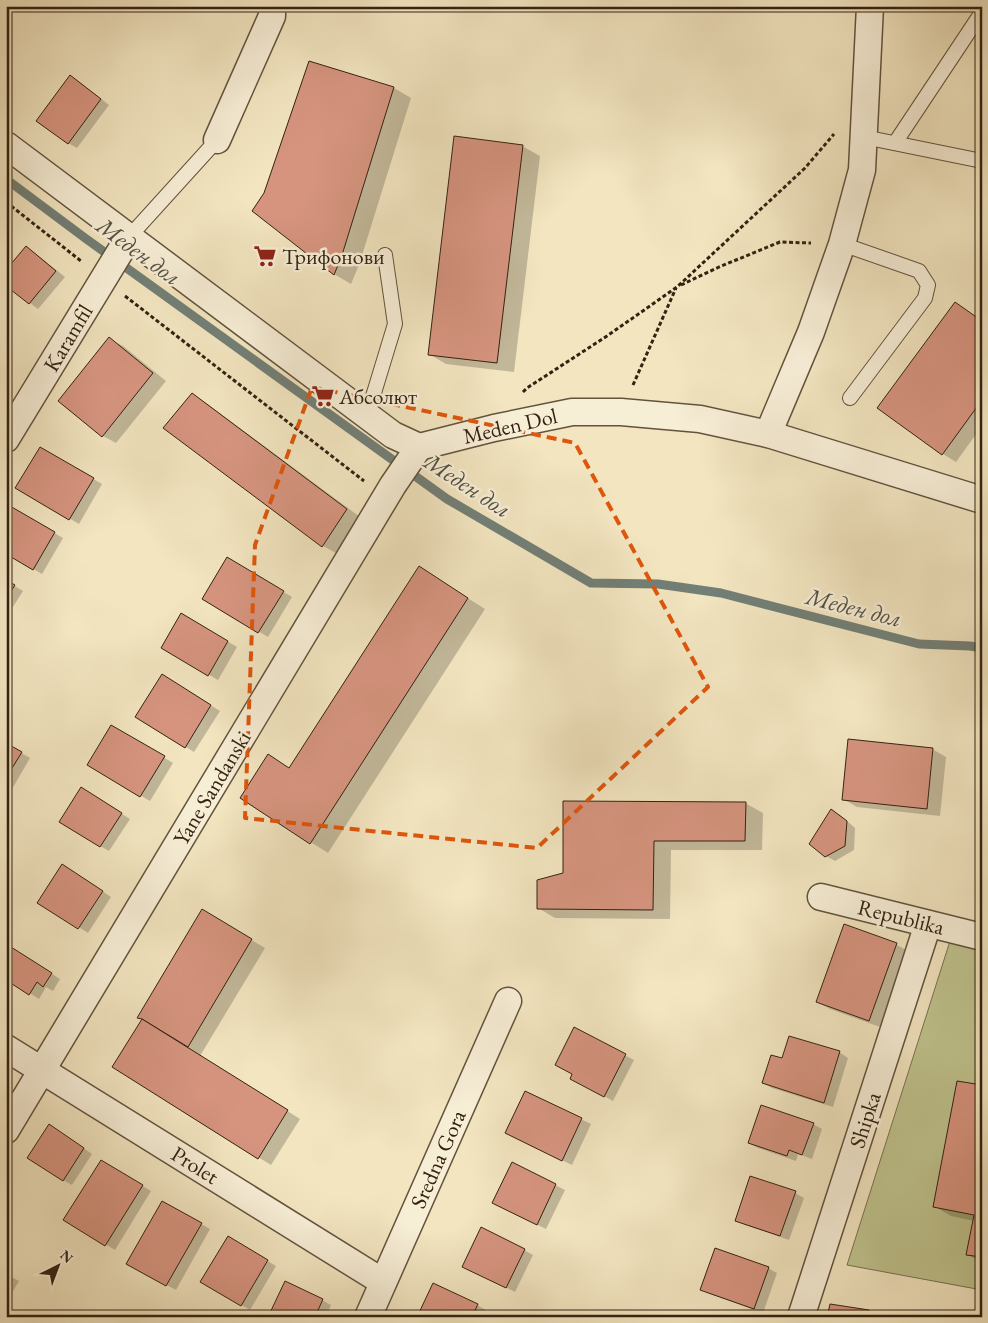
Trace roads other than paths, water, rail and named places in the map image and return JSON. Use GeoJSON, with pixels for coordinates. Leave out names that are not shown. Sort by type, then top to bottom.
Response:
{"type":"FeatureCollection","features":[{"type":"Feature","properties":{"kind":"street"},"geometry":{"type":"LineString","coordinates":[[217,140],[272,16],[272,6]]}},
{"type":"Feature","properties":{"kind":"street"},"geometry":{"type":"LineString","coordinates":[[768,434],[811,332],[842,244],[862,170],[870,6]]}},
{"type":"Feature","properties":{"kind":"street"},"geometry":{"type":"LineString","coordinates":[[6,145],[116,259],[367,416],[415,454]]}},
{"type":"Feature","properties":{"kind":"street","name":"Karamfil"},"geometry":{"type":"LineString","coordinates":[[6,439],[116,259]]}},
{"type":"Feature","properties":{"kind":"street","name":"Meden Dol"},"geometry":{"type":"LineString","coordinates":[[415,454],[494,428],[572,412],[621,412],[700,419],[768,434],[982,500]]}},
{"type":"Feature","properties":{"kind":"street","name":"Yane Sandanski"},"geometry":{"type":"LineString","coordinates":[[6,1130],[389,491],[415,454]]}},
{"type":"Feature","properties":{"kind":"street","name":"Republika"},"geometry":{"type":"LineString","coordinates":[[821,897],[982,937]]}},
{"type":"Feature","properties":{"kind":"street","name":"Shipka"},"geometry":{"type":"LineString","coordinates":[[801,1317],[928,924]]}},
{"type":"Feature","properties":{"kind":"street","name":"Sredna Gora"},"geometry":{"type":"LineString","coordinates":[[368,1317],[508,1001]]}},
{"type":"Feature","properties":{"kind":"street","name":"Prolet"},"geometry":{"type":"LineString","coordinates":[[6,1048],[383,1282]]}},
{"type":"Feature","properties":{"kind":"lane"},"geometry":{"type":"LineString","coordinates":[[895,143],[982,12]]}},
{"type":"Feature","properties":{"kind":"lane"},"geometry":{"type":"LineString","coordinates":[[864,137],[982,161]]}},
{"type":"Feature","properties":{"kind":"lane"},"geometry":{"type":"LineString","coordinates":[[116,259],[217,140]]}},
{"type":"Feature","properties":{"kind":"lane"},"geometry":{"type":"LineString","coordinates":[[842,244],[919,271],[928,285],[925,298],[850,398]]}},
{"type":"Feature","properties":{"kind":"lane"},"geometry":{"type":"LineString","coordinates":[[367,416],[395,324],[385,255]]}},
{"type":"Feature","properties":{"kind":"waterway","name":"Меден дол"},"geometry":{"type":"LineString","coordinates":[[6,179],[447,499],[591,583],[658,584],[721,593],[919,644],[982,648]]}},
{"type":"Feature","properties":{"kind":"place","name":"Трифонови"},"geometry":{"type":"Point","coordinates":[265,256]}},
{"type":"Feature","properties":{"kind":"place","name":"Абсолют"},"geometry":{"type":"Point","coordinates":[323,396]}}]}
